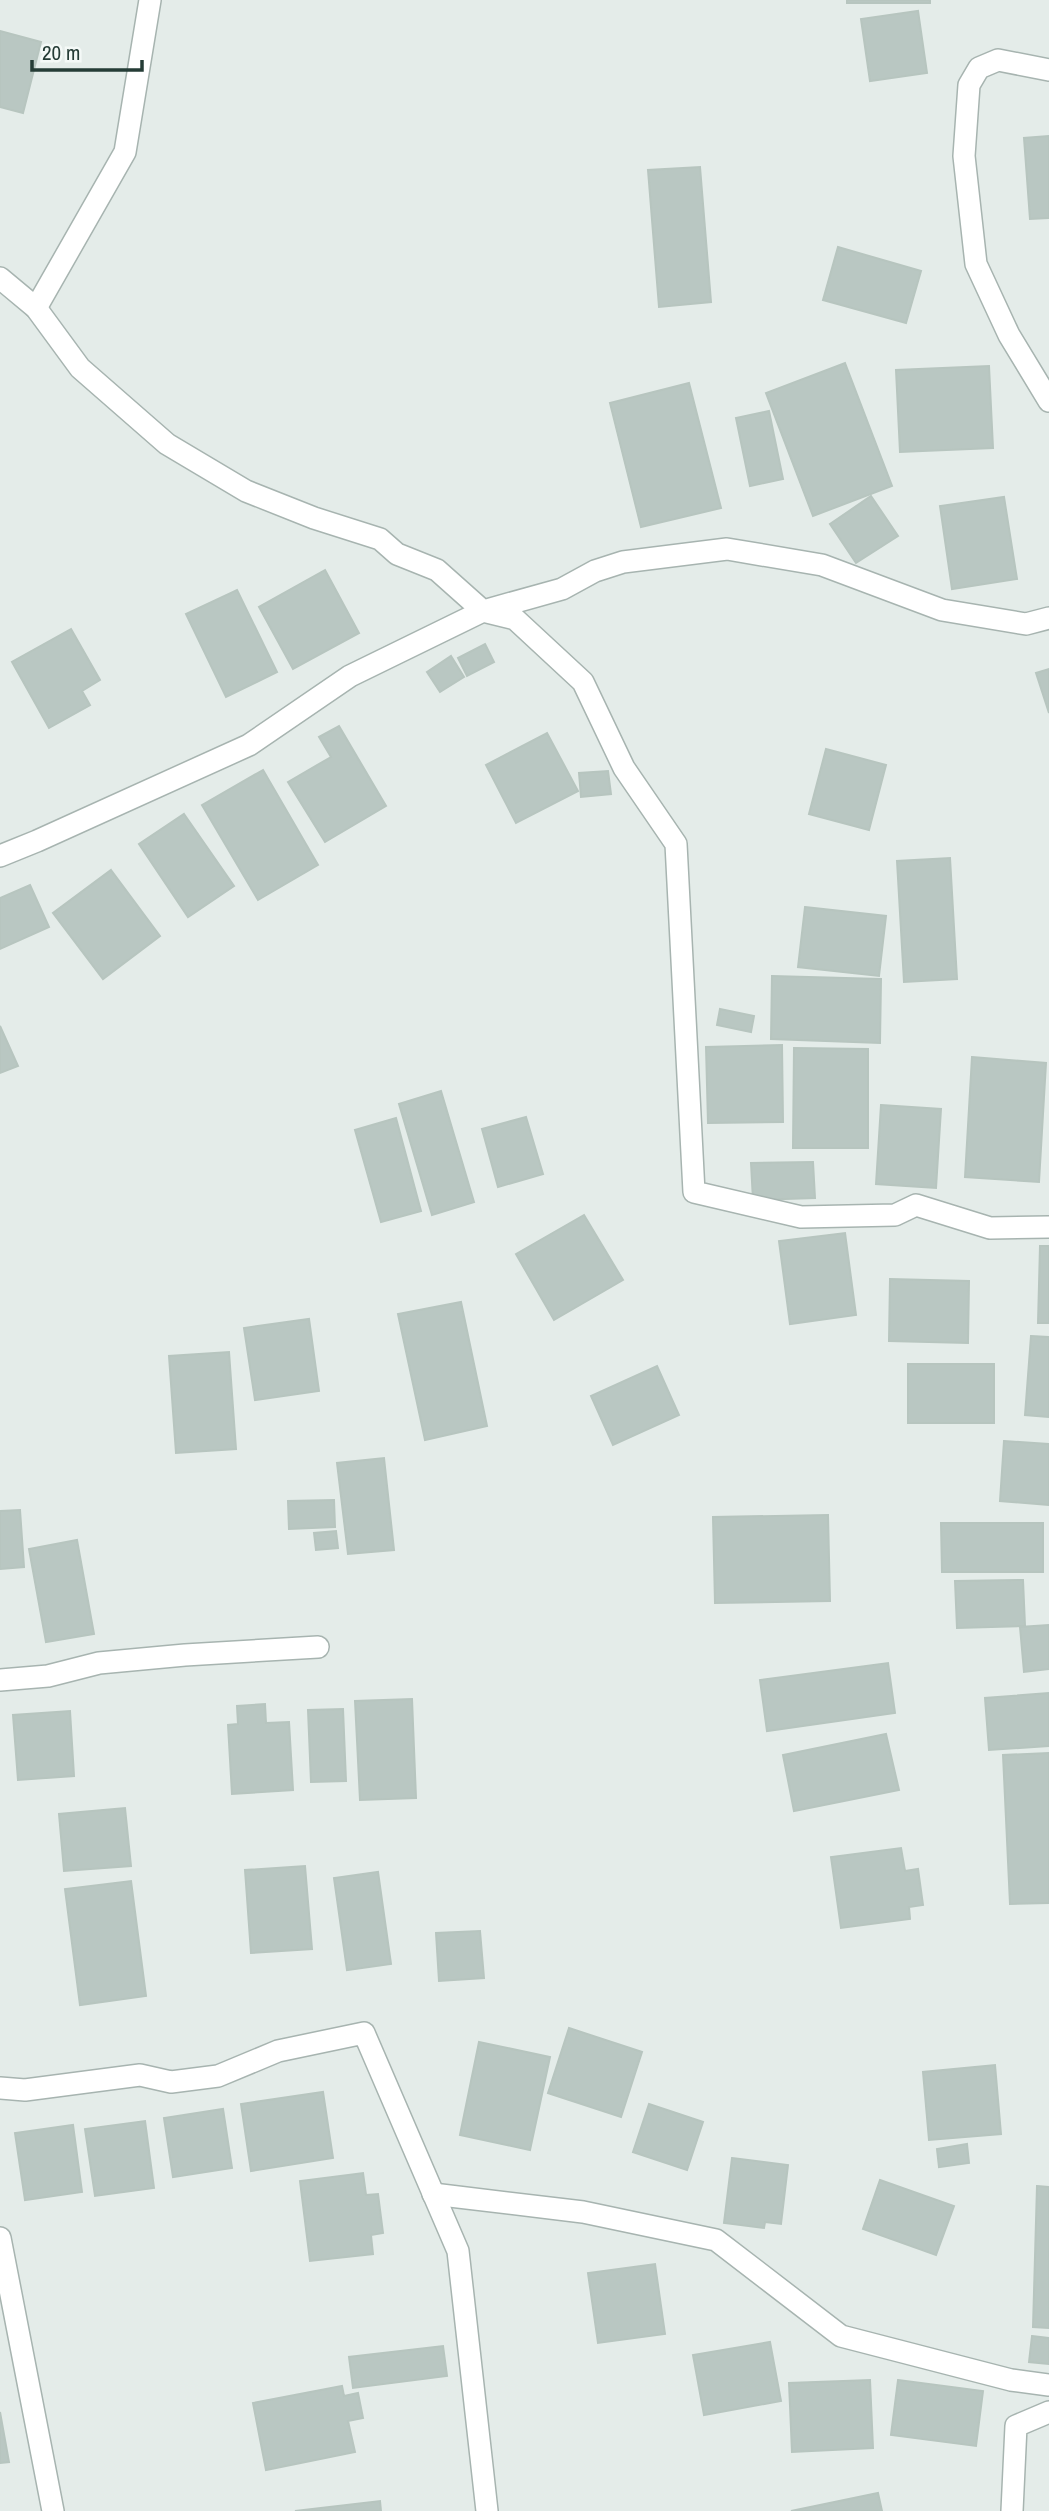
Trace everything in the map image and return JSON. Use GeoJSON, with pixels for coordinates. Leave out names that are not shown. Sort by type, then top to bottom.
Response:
{"type":"FeatureCollection","features":[{"type":"Feature","properties":{"kind":"street"},"geometry":{"type":"LineString","coordinates":[[36,308],[125,152],[150,0]]}},
{"type":"Feature","properties":{"kind":"street"},"geometry":{"type":"LineString","coordinates":[[1049,70],[998,60],[979,68],[968,85],[964,156],[976,264],[1009,335],[1049,401]]}},
{"type":"Feature","properties":{"kind":"street"},"geometry":{"type":"LineString","coordinates":[[0,278],[36,308],[80,368],[167,444],[246,491],[314,518],[380,539],[397,554],[437,570],[483,611],[515,619],[583,682],[624,768],[676,844],[694,1192],[801,1217],[895,1215],[916,1205],[990,1228],[1049,1227]]}},
{"type":"Feature","properties":{"kind":"street"},"geometry":{"type":"LineString","coordinates":[[0,856],[249,745],[350,676],[483,611],[562,589],[595,571],[623,562],[727,549],[822,565],[942,610],[1026,624],[1049,618]]}},
{"type":"Feature","properties":{"kind":"street"},"geometry":{"type":"LineString","coordinates":[[0,1680],[48,1676],[99,1663],[318,1647]]}},
{"type":"Feature","properties":{"kind":"street"},"geometry":{"type":"LineString","coordinates":[[0,2088],[25,2090],[140,2075],[171,2082],[218,2076],[278,2051],[364,2033],[458,2251],[487,2511]]}},
{"type":"Feature","properties":{"kind":"street"},"geometry":{"type":"LineString","coordinates":[[433,2194],[583,2211],[716,2240],[841,2336],[1011,2380],[1049,2385]]}},
{"type":"Feature","properties":{"kind":"street"},"geometry":{"type":"LineString","coordinates":[[0,2238],[53,2511]]}},
{"type":"Feature","properties":{"kind":"street"},"geometry":{"type":"LineString","coordinates":[[1012,2511],[1016,2426],[1049,2412]]}},
{"type":"Feature","properties":{"kind":"building"},"geometry":{"type":"Polygon","coordinates":[[[847,0],[930,0],[930,3],[847,3],[847,0]]]}},
{"type":"Feature","properties":{"kind":"building"},"geometry":{"type":"Polygon","coordinates":[[[918,11],[927,73],[870,81],[861,19],[918,11]]]}},
{"type":"Feature","properties":{"kind":"building"},"geometry":{"type":"Polygon","coordinates":[[[0,31],[41,42],[23,113],[0,107],[0,31]]]}},
{"type":"Feature","properties":{"kind":"building"},"geometry":{"type":"Polygon","coordinates":[[[1049,136],[1049,218],[1030,219],[1024,138],[1049,136]]]}},
{"type":"Feature","properties":{"kind":"building"},"geometry":{"type":"Polygon","coordinates":[[[700,167],[711,302],[659,307],[648,170],[700,167]]]}},
{"type":"Feature","properties":{"kind":"building"},"geometry":{"type":"Polygon","coordinates":[[[838,247],[921,271],[906,323],[823,300],[838,247]]]}},
{"type":"Feature","properties":{"kind":"building"},"geometry":{"type":"Polygon","coordinates":[[[845,363],[892,486],[813,516],[766,393],[845,363]]]}},
{"type":"Feature","properties":{"kind":"building"},"geometry":{"type":"Polygon","coordinates":[[[989,366],[993,448],[900,452],[896,370],[989,366]]]}},
{"type":"Feature","properties":{"kind":"building"},"geometry":{"type":"Polygon","coordinates":[[[689,383],[721,508],[641,527],[610,403],[689,383]]]}},
{"type":"Feature","properties":{"kind":"building"},"geometry":{"type":"Polygon","coordinates":[[[769,411],[783,479],[750,486],[736,418],[769,411]]]}},
{"type":"Feature","properties":{"kind":"building"},"geometry":{"type":"Polygon","coordinates":[[[871,496],[898,536],[856,563],[830,524],[871,496]]]}},
{"type":"Feature","properties":{"kind":"building"},"geometry":{"type":"Polygon","coordinates":[[[1004,497],[1017,579],[952,589],[940,506],[1004,497]]]}},
{"type":"Feature","properties":{"kind":"building"},"geometry":{"type":"Polygon","coordinates":[[[325,570],[359,633],[293,669],[259,607],[325,570]]]}},
{"type":"Feature","properties":{"kind":"building"},"geometry":{"type":"Polygon","coordinates":[[[237,590],[277,672],[226,697],[186,614],[237,590]]]}},
{"type":"Feature","properties":{"kind":"building"},"geometry":{"type":"Polygon","coordinates":[[[71,629],[100,680],[82,691],[90,705],[49,728],[12,662],[71,629]]]}},
{"type":"Feature","properties":{"kind":"building"},"geometry":{"type":"Polygon","coordinates":[[[485,644],[494,662],[467,676],[458,658],[485,644]]]}},
{"type":"Feature","properties":{"kind":"building"},"geometry":{"type":"Polygon","coordinates":[[[451,656],[464,677],[440,692],[427,672],[451,656]]]}},
{"type":"Feature","properties":{"kind":"building"},"geometry":{"type":"Polygon","coordinates":[[[1049,669],[1049,713],[1036,673],[1049,669]]]}},
{"type":"Feature","properties":{"kind":"building"},"geometry":{"type":"Polygon","coordinates":[[[339,726],[386,806],[325,842],[288,782],[331,757],[319,737],[339,726]]]}},
{"type":"Feature","properties":{"kind":"building"},"geometry":{"type":"Polygon","coordinates":[[[547,733],[578,791],[516,823],[486,765],[547,733]]]}},
{"type":"Feature","properties":{"kind":"building"},"geometry":{"type":"Polygon","coordinates":[[[826,749],[886,765],[869,830],[809,814],[826,749]]]}},
{"type":"Feature","properties":{"kind":"building"},"geometry":{"type":"Polygon","coordinates":[[[263,770],[318,865],[258,900],[202,805],[263,770]]]}},
{"type":"Feature","properties":{"kind":"building"},"geometry":{"type":"Polygon","coordinates":[[[608,771],[611,794],[581,797],[579,773],[608,771]]]}},
{"type":"Feature","properties":{"kind":"building"},"geometry":{"type":"Polygon","coordinates":[[[184,814],[234,886],[188,917],[139,844],[184,814]]]}},
{"type":"Feature","properties":{"kind":"building"},"geometry":{"type":"Polygon","coordinates":[[[950,858],[957,979],[904,982],[897,861],[950,858]]]}},
{"type":"Feature","properties":{"kind":"building"},"geometry":{"type":"Polygon","coordinates":[[[111,870],[160,936],[103,979],[53,913],[111,870]]]}},
{"type":"Feature","properties":{"kind":"building"},"geometry":{"type":"Polygon","coordinates":[[[30,885],[49,927],[0,949],[0,898],[30,885]]]}},
{"type":"Feature","properties":{"kind":"building"},"geometry":{"type":"Polygon","coordinates":[[[805,907],[886,916],[879,976],[798,967],[805,907]]]}},
{"type":"Feature","properties":{"kind":"building"},"geometry":{"type":"Polygon","coordinates":[[[772,976],[881,979],[880,1043],[771,1039],[772,976]]]}},
{"type":"Feature","properties":{"kind":"building"},"geometry":{"type":"Polygon","coordinates":[[[720,1009],[754,1016],[751,1032],[717,1025],[720,1009]]]}},
{"type":"Feature","properties":{"kind":"building"},"geometry":{"type":"Polygon","coordinates":[[[0,1026],[18,1066],[0,1073],[0,1026]]]}},
{"type":"Feature","properties":{"kind":"building"},"geometry":{"type":"Polygon","coordinates":[[[782,1045],[783,1122],[708,1123],[706,1047],[782,1045]]]}},
{"type":"Feature","properties":{"kind":"building"},"geometry":{"type":"Polygon","coordinates":[[[794,1048],[868,1049],[868,1148],[793,1148],[794,1048]]]}},
{"type":"Feature","properties":{"kind":"building"},"geometry":{"type":"Polygon","coordinates":[[[972,1057],[1046,1063],[1039,1182],[965,1177],[972,1057]]]}},
{"type":"Feature","properties":{"kind":"building"},"geometry":{"type":"Polygon","coordinates":[[[441,1091],[474,1202],[432,1215],[399,1104],[441,1091]]]}},
{"type":"Feature","properties":{"kind":"building"},"geometry":{"type":"Polygon","coordinates":[[[881,1105],[941,1109],[936,1188],[876,1184],[881,1105]]]}},
{"type":"Feature","properties":{"kind":"building"},"geometry":{"type":"Polygon","coordinates":[[[526,1117],[543,1174],[498,1187],[482,1129],[526,1117]]]}},
{"type":"Feature","properties":{"kind":"building"},"geometry":{"type":"Polygon","coordinates":[[[396,1118],[421,1211],[381,1222],[355,1130],[396,1118]]]}},
{"type":"Feature","properties":{"kind":"building"},"geometry":{"type":"Polygon","coordinates":[[[813,1162],[815,1198],[753,1200],[751,1163],[813,1162]]]}},
{"type":"Feature","properties":{"kind":"building"},"geometry":{"type":"Polygon","coordinates":[[[584,1215],[623,1280],[554,1320],[516,1254],[584,1215]]]}},
{"type":"Feature","properties":{"kind":"building"},"geometry":{"type":"Polygon","coordinates":[[[845,1233],[856,1315],[790,1324],[779,1241],[845,1233]]]}},
{"type":"Feature","properties":{"kind":"building"},"geometry":{"type":"Polygon","coordinates":[[[1040,1246],[1049,1246],[1049,1323],[1038,1323],[1040,1246]]]}},
{"type":"Feature","properties":{"kind":"building"},"geometry":{"type":"Polygon","coordinates":[[[890,1279],[969,1281],[968,1343],[889,1341],[890,1279]]]}},
{"type":"Feature","properties":{"kind":"building"},"geometry":{"type":"Polygon","coordinates":[[[461,1302],[487,1426],[425,1440],[398,1314],[461,1302]]]}},
{"type":"Feature","properties":{"kind":"building"},"geometry":{"type":"Polygon","coordinates":[[[309,1319],[319,1391],[255,1400],[244,1328],[309,1319]]]}},
{"type":"Feature","properties":{"kind":"building"},"geometry":{"type":"Polygon","coordinates":[[[1031,1336],[1049,1337],[1049,1417],[1025,1415],[1031,1336]]]}},
{"type":"Feature","properties":{"kind":"building"},"geometry":{"type":"Polygon","coordinates":[[[229,1352],[236,1449],[176,1453],[169,1356],[229,1352]]]}},
{"type":"Feature","properties":{"kind":"building"},"geometry":{"type":"Polygon","coordinates":[[[908,1364],[994,1364],[994,1423],[908,1423],[908,1364]]]}},
{"type":"Feature","properties":{"kind":"building"},"geometry":{"type":"Polygon","coordinates":[[[657,1366],[679,1415],[613,1445],[591,1396],[657,1366]]]}},
{"type":"Feature","properties":{"kind":"building"},"geometry":{"type":"Polygon","coordinates":[[[1004,1441],[1049,1444],[1049,1505],[1000,1501],[1004,1441]]]}},
{"type":"Feature","properties":{"kind":"building"},"geometry":{"type":"Polygon","coordinates":[[[384,1458],[394,1550],[348,1554],[337,1463],[384,1458]]]}},
{"type":"Feature","properties":{"kind":"building"},"geometry":{"type":"Polygon","coordinates":[[[334,1500],[335,1527],[289,1529],[288,1501],[334,1500]]]}},
{"type":"Feature","properties":{"kind":"building"},"geometry":{"type":"Polygon","coordinates":[[[20,1510],[24,1567],[0,1569],[0,1511],[20,1510]]]}},
{"type":"Feature","properties":{"kind":"building"},"geometry":{"type":"Polygon","coordinates":[[[828,1515],[830,1601],[715,1603],[713,1517],[828,1515]]]}},
{"type":"Feature","properties":{"kind":"building"},"geometry":{"type":"Polygon","coordinates":[[[941,1523],[1043,1523],[1043,1572],[942,1572],[941,1523]]]}},
{"type":"Feature","properties":{"kind":"building"},"geometry":{"type":"Polygon","coordinates":[[[336,1531],[338,1548],[316,1550],[314,1533],[336,1531]]]}},
{"type":"Feature","properties":{"kind":"building"},"geometry":{"type":"Polygon","coordinates":[[[77,1540],[94,1634],[46,1642],[29,1549],[77,1540]]]}},
{"type":"Feature","properties":{"kind":"building"},"geometry":{"type":"Polygon","coordinates":[[[1023,1580],[1025,1626],[957,1628],[955,1581],[1023,1580]]]}},
{"type":"Feature","properties":{"kind":"building"},"geometry":{"type":"Polygon","coordinates":[[[1049,1625],[1049,1669],[1024,1672],[1020,1627],[1049,1625]]]}},
{"type":"Feature","properties":{"kind":"building"},"geometry":{"type":"Polygon","coordinates":[[[888,1663],[895,1713],[767,1731],[760,1680],[888,1663]]]}},
{"type":"Feature","properties":{"kind":"building"},"geometry":{"type":"Polygon","coordinates":[[[1049,1693],[1049,1746],[989,1750],[985,1698],[1049,1693]]]}},
{"type":"Feature","properties":{"kind":"building"},"geometry":{"type":"Polygon","coordinates":[[[412,1699],[416,1798],[360,1800],[355,1701],[412,1699]]]}},
{"type":"Feature","properties":{"kind":"building"},"geometry":{"type":"Polygon","coordinates":[[[265,1704],[266,1723],[289,1722],[293,1790],[232,1794],[228,1725],[238,1724],[237,1706],[265,1704]]]}},
{"type":"Feature","properties":{"kind":"building"},"geometry":{"type":"Polygon","coordinates":[[[343,1709],[346,1781],[311,1782],[308,1710],[343,1709]]]}},
{"type":"Feature","properties":{"kind":"building"},"geometry":{"type":"Polygon","coordinates":[[[70,1711],[74,1776],[18,1780],[13,1715],[70,1711]]]}},
{"type":"Feature","properties":{"kind":"building"},"geometry":{"type":"Polygon","coordinates":[[[886,1734],[899,1790],[794,1811],[783,1755],[886,1734]]]}},
{"type":"Feature","properties":{"kind":"building"},"geometry":{"type":"Polygon","coordinates":[[[1049,1753],[1049,1903],[1010,1904],[1003,1755],[1049,1753]]]}},
{"type":"Feature","properties":{"kind":"building"},"geometry":{"type":"Polygon","coordinates":[[[125,1808],[131,1866],[64,1871],[59,1814],[125,1808]]]}},
{"type":"Feature","properties":{"kind":"building"},"geometry":{"type":"Polygon","coordinates":[[[901,1848],[905,1871],[918,1869],[923,1905],[909,1907],[910,1919],[841,1928],[831,1857],[901,1848]]]}},
{"type":"Feature","properties":{"kind":"building"},"geometry":{"type":"Polygon","coordinates":[[[305,1866],[312,1949],[251,1953],[245,1870],[305,1866]]]}},
{"type":"Feature","properties":{"kind":"building"},"geometry":{"type":"Polygon","coordinates":[[[378,1872],[391,1964],[347,1970],[334,1878],[378,1872]]]}},
{"type":"Feature","properties":{"kind":"building"},"geometry":{"type":"Polygon","coordinates":[[[131,1881],[146,1996],[80,2005],[65,1889],[131,1881]]]}},
{"type":"Feature","properties":{"kind":"building"},"geometry":{"type":"Polygon","coordinates":[[[480,1931],[484,1978],[439,1981],[436,1933],[480,1931]]]}},
{"type":"Feature","properties":{"kind":"building"},"geometry":{"type":"Polygon","coordinates":[[[569,2028],[642,2052],[621,2117],[548,2093],[569,2028]]]}},
{"type":"Feature","properties":{"kind":"building"},"geometry":{"type":"Polygon","coordinates":[[[479,2042],[550,2057],[530,2150],[460,2135],[479,2042]]]}},
{"type":"Feature","properties":{"kind":"building"},"geometry":{"type":"Polygon","coordinates":[[[995,2065],[1001,2134],[929,2140],[923,2072],[995,2065]]]}},
{"type":"Feature","properties":{"kind":"building"},"geometry":{"type":"Polygon","coordinates":[[[323,2092],[333,2158],[251,2171],[241,2104],[323,2092]]]}},
{"type":"Feature","properties":{"kind":"building"},"geometry":{"type":"Polygon","coordinates":[[[649,2104],[703,2122],[687,2170],[633,2152],[649,2104]]]}},
{"type":"Feature","properties":{"kind":"building"},"geometry":{"type":"Polygon","coordinates":[[[223,2109],[232,2168],[173,2177],[164,2118],[223,2109]]]}},
{"type":"Feature","properties":{"kind":"building"},"geometry":{"type":"Polygon","coordinates":[[[145,2121],[154,2188],[95,2196],[85,2129],[145,2121]]]}},
{"type":"Feature","properties":{"kind":"building"},"geometry":{"type":"Polygon","coordinates":[[[73,2125],[82,2192],[25,2200],[15,2133],[73,2125]]]}},
{"type":"Feature","properties":{"kind":"building"},"geometry":{"type":"Polygon","coordinates":[[[967,2144],[969,2163],[939,2167],[937,2149],[967,2144]]]}},
{"type":"Feature","properties":{"kind":"building"},"geometry":{"type":"Polygon","coordinates":[[[732,2158],[788,2165],[781,2224],[765,2222],[764,2228],[724,2223],[732,2158]]]}},
{"type":"Feature","properties":{"kind":"building"},"geometry":{"type":"Polygon","coordinates":[[[363,2173],[366,2195],[378,2194],[383,2233],[371,2235],[373,2254],[310,2261],[300,2181],[363,2173]]]}},
{"type":"Feature","properties":{"kind":"building"},"geometry":{"type":"Polygon","coordinates":[[[880,2180],[954,2206],[936,2255],[863,2229],[880,2180]]]}},
{"type":"Feature","properties":{"kind":"building"},"geometry":{"type":"Polygon","coordinates":[[[1037,2186],[1049,2187],[1049,2328],[1033,2327],[1037,2186]]]}},
{"type":"Feature","properties":{"kind":"building"},"geometry":{"type":"Polygon","coordinates":[[[655,2264],[665,2334],[598,2343],[588,2273],[655,2264]]]}},
{"type":"Feature","properties":{"kind":"building"},"geometry":{"type":"Polygon","coordinates":[[[1032,2336],[1049,2338],[1049,2364],[1029,2362],[1032,2336]]]}},
{"type":"Feature","properties":{"kind":"building"},"geometry":{"type":"Polygon","coordinates":[[[770,2342],[781,2401],[704,2415],[693,2355],[770,2342]]]}},
{"type":"Feature","properties":{"kind":"building"},"geometry":{"type":"Polygon","coordinates":[[[443,2346],[447,2376],[353,2388],[349,2357],[443,2346]]]}},
{"type":"Feature","properties":{"kind":"building"},"geometry":{"type":"Polygon","coordinates":[[[870,2380],[873,2448],[792,2452],[789,2383],[870,2380]]]}},
{"type":"Feature","properties":{"kind":"building"},"geometry":{"type":"Polygon","coordinates":[[[898,2380],[983,2391],[976,2446],[891,2435],[898,2380]]]}},
{"type":"Feature","properties":{"kind":"building"},"geometry":{"type":"Polygon","coordinates":[[[342,2386],[344,2396],[358,2393],[363,2418],[348,2421],[355,2452],[266,2470],[253,2403],[342,2386]]]}},
{"type":"Feature","properties":{"kind":"building"},"geometry":{"type":"Polygon","coordinates":[[[0,2412],[9,2462],[0,2463],[0,2412]]]}},
{"type":"Feature","properties":{"kind":"building"},"geometry":{"type":"Polygon","coordinates":[[[878,2493],[882,2511],[791,2511],[878,2493]]]}},
{"type":"Feature","properties":{"kind":"building"},"geometry":{"type":"Polygon","coordinates":[[[380,2501],[381,2511],[295,2511],[380,2501]]]}}]}
